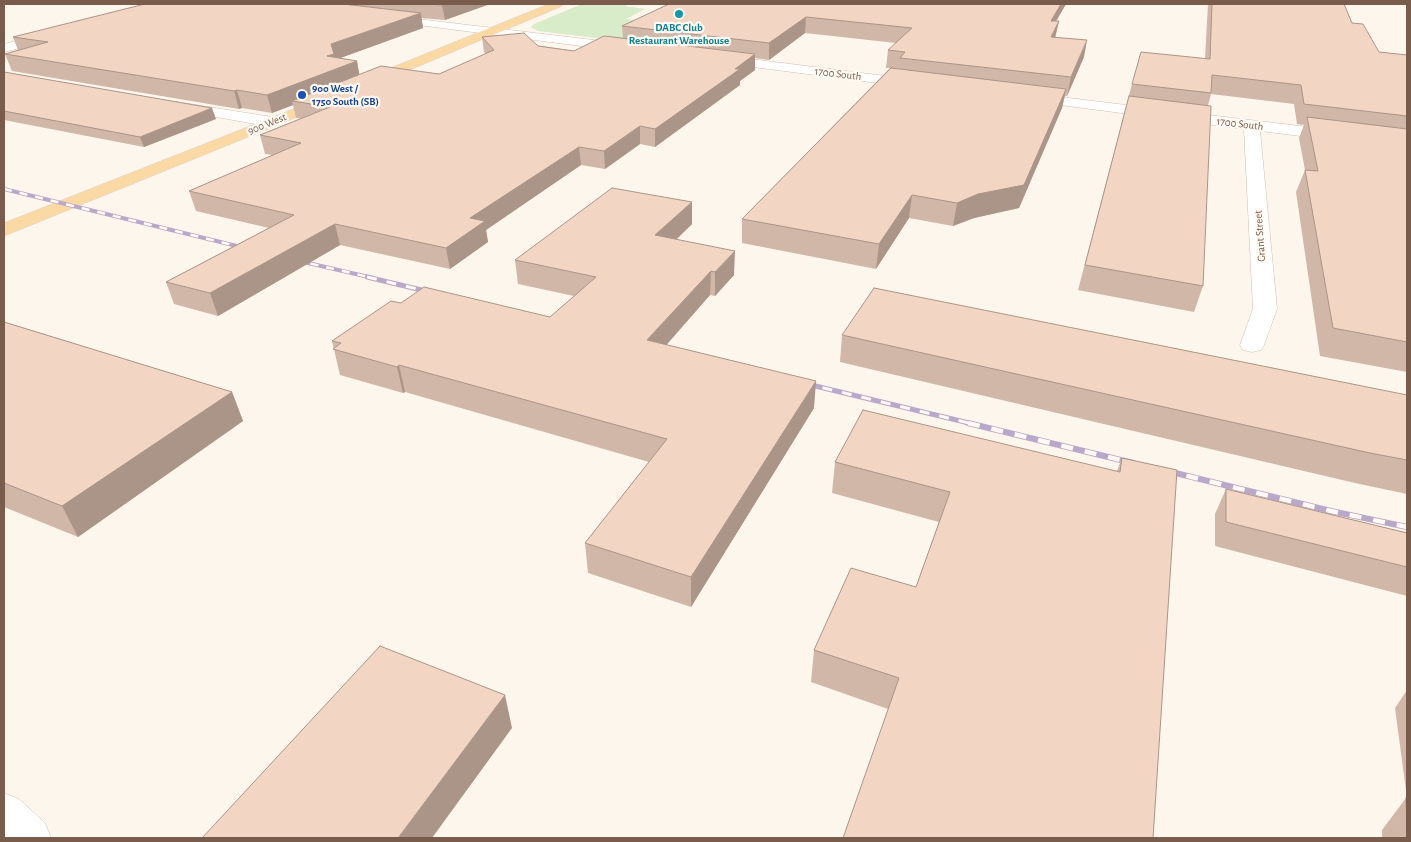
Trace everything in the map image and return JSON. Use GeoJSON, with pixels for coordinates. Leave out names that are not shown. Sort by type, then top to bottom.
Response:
{"type":"FeatureCollection","features":[{"type":"Feature","properties":{"kind":"main road","name":"900 West"},"geometry":{"type":"LineString","coordinates":[[4,230],[558,4]]}},
{"type":"Feature","properties":{"kind":"street"},"geometry":{"type":"LineString","coordinates":[[376,17],[640,50]]}},
{"type":"Feature","properties":{"kind":"street"},"geometry":{"type":"LineString","coordinates":[[4,48],[61,33]]}},
{"type":"Feature","properties":{"kind":"street","name":"1700 South"},"geometry":{"type":"LineString","coordinates":[[707,58],[932,86]]}},
{"type":"Feature","properties":{"kind":"street","name":"1700 South"},"geometry":{"type":"LineString","coordinates":[[1014,96],[1407,144]]}},
{"type":"Feature","properties":{"kind":"street"},"geometry":{"type":"LineString","coordinates":[[159,102],[272,122]]}},
{"type":"Feature","properties":{"kind":"street","name":"Grant Street"},"geometry":{"type":"LineString","coordinates":[[1252,125],[1265,309],[1252,345]]}},
{"type":"Feature","properties":{"kind":"street"},"geometry":{"type":"LineString","coordinates":[[4,813],[29,838]]}},
{"type":"Feature","properties":{"kind":"green space"},"geometry":{"type":"Polygon","coordinates":[[[582,4],[630,4],[625,6],[645,9],[626,19],[700,27],[670,47],[538,31],[531,27],[534,24],[582,4]]]}},
{"type":"Feature","properties":{"kind":"building"},"geometry":{"type":"Polygon","coordinates":[[[145,4],[343,4],[421,13],[331,44],[334,54],[327,56],[357,61],[267,95],[5,54],[48,42],[13,37],[145,4]]]}},
{"type":"Feature","properties":{"kind":"building"},"geometry":{"type":"Polygon","coordinates":[[[669,4],[1061,4],[1051,21],[1059,21],[1051,37],[1087,40],[1071,77],[900,58],[905,52],[888,50],[912,28],[806,17],[769,43],[622,26],[669,4]]]}},
{"type":"Feature","properties":{"kind":"building"},"geometry":{"type":"Polygon","coordinates":[[[1212,4],[1344,4],[1352,23],[1363,24],[1379,52],[1407,55],[1407,116],[1304,104],[1301,85],[1212,75],[1211,93],[1132,84],[1141,52],[1210,59],[1212,4]]]}},
{"type":"Feature","properties":{"kind":"building"},"geometry":{"type":"Polygon","coordinates":[[[524,33],[538,46],[574,51],[604,36],[755,54],[735,69],[740,69],[655,129],[640,126],[604,151],[579,147],[470,218],[485,221],[446,248],[335,224],[210,293],[166,282],[294,215],[189,191],[301,143],[260,135],[330,107],[292,101],[381,66],[439,74],[494,50],[482,37],[524,33]]]}},
{"type":"Feature","properties":{"kind":"building"},"geometry":{"type":"Polygon","coordinates":[[[891,68],[1066,89],[1024,185],[978,194],[957,203],[912,195],[879,244],[742,219],[891,68]]]}},
{"type":"Feature","properties":{"kind":"building"},"geometry":{"type":"Polygon","coordinates":[[[4,72],[212,108],[140,137],[4,111],[4,72]]]}},
{"type":"Feature","properties":{"kind":"building"},"geometry":{"type":"Polygon","coordinates":[[[1129,96],[1211,106],[1203,286],[1085,265],[1129,96]]]}},
{"type":"Feature","properties":{"kind":"building"},"geometry":{"type":"Polygon","coordinates":[[[1307,117],[1407,129],[1407,342],[1333,328],[1305,170],[1318,171],[1307,117]]]}},
{"type":"Feature","properties":{"kind":"building"},"geometry":{"type":"Polygon","coordinates":[[[612,188],[692,202],[655,235],[735,251],[715,272],[711,271],[647,340],[816,381],[691,577],[585,543],[667,439],[399,365],[397,367],[333,349],[341,343],[332,341],[391,301],[401,303],[424,287],[550,317],[596,277],[515,260],[612,188]]]}},
{"type":"Feature","properties":{"kind":"building"},"geometry":{"type":"Polygon","coordinates":[[[874,288],[1407,395],[1407,460],[842,335],[874,288]]]}},
{"type":"Feature","properties":{"kind":"building"},"geometry":{"type":"Polygon","coordinates":[[[4,322],[232,392],[62,506],[4,483],[4,322]]]}},
{"type":"Feature","properties":{"kind":"building"},"geometry":{"type":"Polygon","coordinates":[[[863,410],[1120,472],[1122,458],[1177,470],[1153,838],[843,838],[899,678],[814,650],[851,568],[916,587],[950,492],[835,462],[863,410]]]}},
{"type":"Feature","properties":{"kind":"building"},"geometry":{"type":"Polygon","coordinates":[[[1226,489],[1407,533],[1407,567],[1226,522],[1226,489]]]}},
{"type":"Feature","properties":{"kind":"building"},"geometry":{"type":"Polygon","coordinates":[[[380,646],[505,695],[398,838],[202,838],[380,646]]]}},
{"type":"Feature","properties":{"kind":"building"},"geometry":{"type":"Polygon","coordinates":[[[1406,798],[1407,798],[1407,831],[1406,798]]]}},
{"type":"Feature","properties":{"kind":"railway"},"geometry":{"type":"LineString","coordinates":[[4,189],[249,249]]}},
{"type":"Feature","properties":{"kind":"railway"},"geometry":{"type":"LineString","coordinates":[[295,260],[373,278]]}},
{"type":"Feature","properties":{"kind":"railway"},"geometry":{"type":"LineString","coordinates":[[367,277],[434,293]]}},
{"type":"Feature","properties":{"kind":"railway"},"geometry":{"type":"LineString","coordinates":[[803,383],[973,424]]}},
{"type":"Feature","properties":{"kind":"railway"},"geometry":{"type":"LineString","coordinates":[[968,423],[1133,463]]}},
{"type":"Feature","properties":{"kind":"railway"},"geometry":{"type":"LineString","coordinates":[[1163,470],[1331,511],[1407,527]]}},
{"type":"Feature","properties":{"kind":"place","name":"DABC Club Restaurant Warehouse"},"geometry":{"type":"Point","coordinates":[679,14]}},
{"type":"Feature","properties":{"kind":"place","name":"900 West / 1750 South (SB)"},"geometry":{"type":"Point","coordinates":[302,95]}}]}
